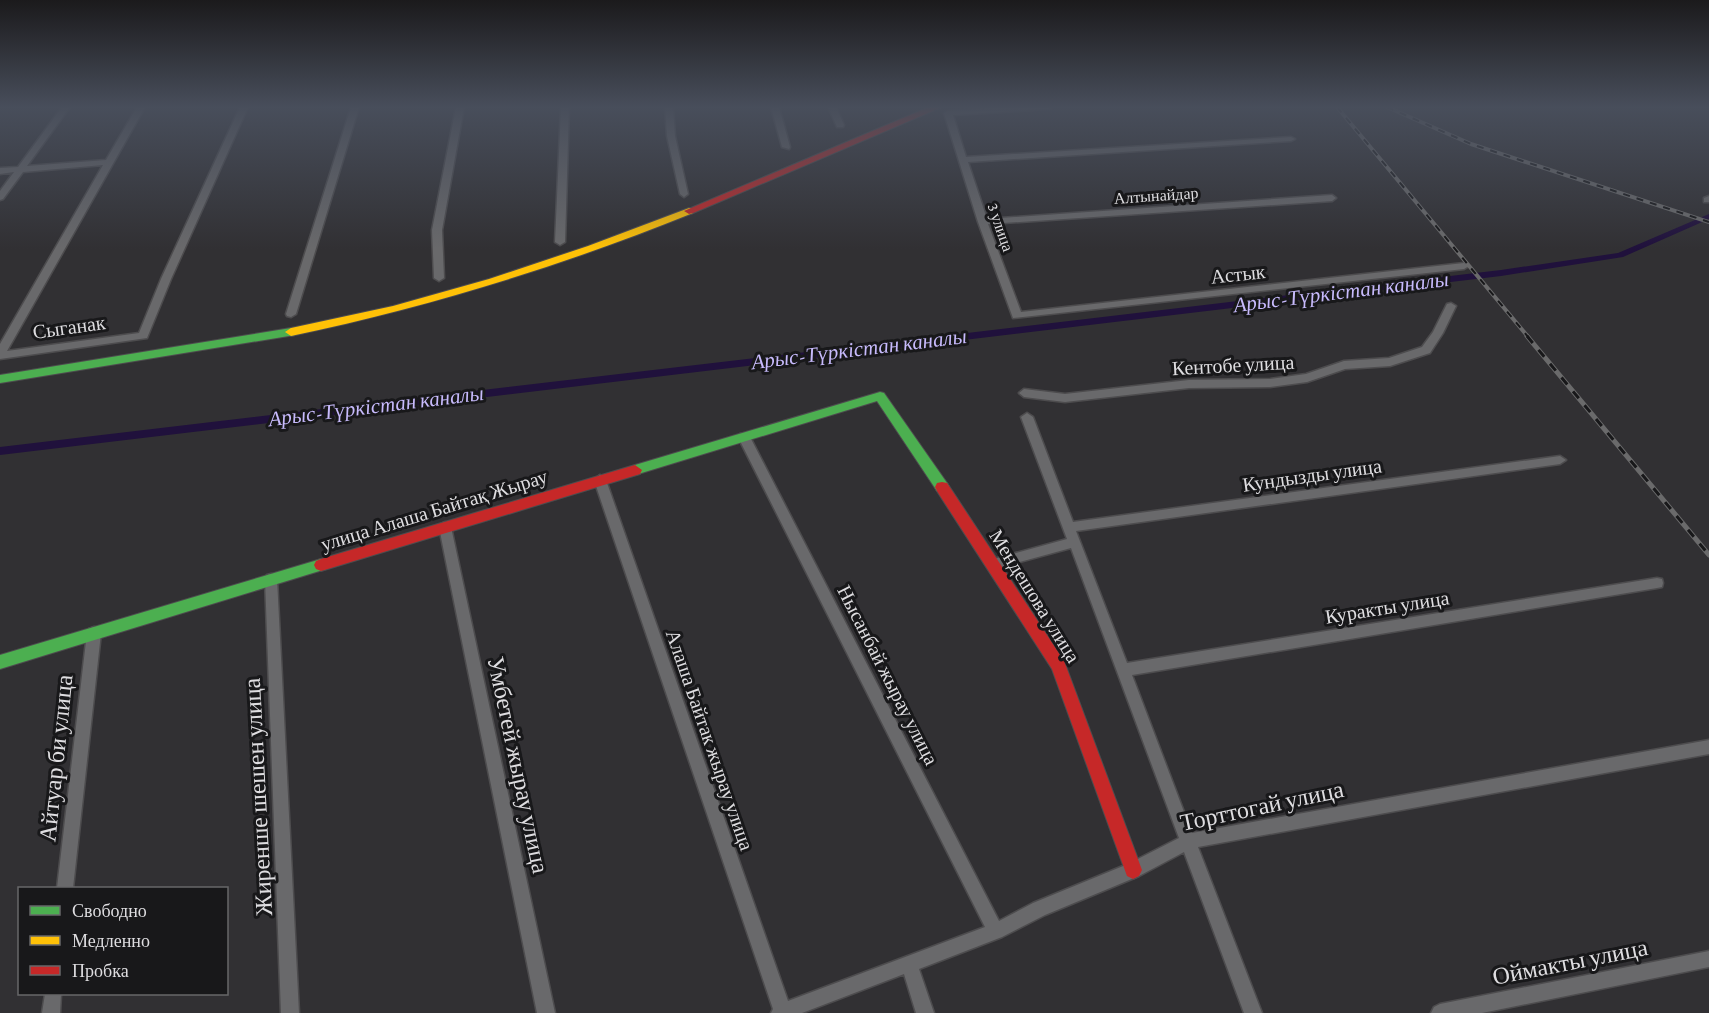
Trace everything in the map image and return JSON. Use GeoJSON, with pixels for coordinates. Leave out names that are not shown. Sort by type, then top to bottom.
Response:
{"type":"FeatureCollection","features":[{"type":"Feature","properties":{"kind":"main road"},"geometry":{"type":"LineString","coordinates":[[0,371],[289,326],[363,312],[445,290],[553,256],[616,233],[808,154]]}},
{"type":"Feature","properties":{"kind":"main road"},"geometry":{"type":"LineString","coordinates":[[0,379],[288,333],[363,318],[457,293],[557,262],[831,154]]}},
{"type":"Feature","properties":{"kind":"main road","name":"улица Алаша Байтақ Жырау"},"geometry":{"type":"LineString","coordinates":[[0,662],[880,396]]}},
{"type":"Feature","properties":{"kind":"main road","name":"Мендешова улица"},"geometry":{"type":"LineString","coordinates":[[880,396],[994,564],[1059,666],[1134,870]]}},
{"type":"Feature","properties":{"kind":"street"},"geometry":{"type":"LineString","coordinates":[[0,197],[31,154]]}},
{"type":"Feature","properties":{"kind":"street"},"geometry":{"type":"LineString","coordinates":[[0,354],[115,154]]}},
{"type":"Feature","properties":{"kind":"street","name":"Сыганак"},"geometry":{"type":"LineString","coordinates":[[0,354],[143,336],[223,154]]}},
{"type":"Feature","properties":{"kind":"street"},"geometry":{"type":"LineString","coordinates":[[291,314],[340,154]]}},
{"type":"Feature","properties":{"kind":"street"},"geometry":{"type":"LineString","coordinates":[[439,278],[437,230],[451,154]]}},
{"type":"Feature","properties":{"kind":"street"},"geometry":{"type":"LineString","coordinates":[[560,242],[563,154]]}},
{"type":"Feature","properties":{"kind":"street"},"geometry":{"type":"LineString","coordinates":[[675,154],[684,195]]}},
{"type":"Feature","properties":{"kind":"street","name":"3 улица"},"geometry":{"type":"LineString","coordinates":[[961,154],[1017,316]]}},
{"type":"Feature","properties":{"kind":"street"},"geometry":{"type":"LineString","coordinates":[[963,160],[1052,154]]}},
{"type":"Feature","properties":{"kind":"street"},"geometry":{"type":"LineString","coordinates":[[0,171],[111,162]]}},
{"type":"Feature","properties":{"kind":"street","name":"Алтынайдар"},"geometry":{"type":"LineString","coordinates":[[983,222],[1332,198]]}},
{"type":"Feature","properties":{"kind":"street","name":"Астык"},"geometry":{"type":"LineString","coordinates":[[1017,316],[1464,266]]}},
{"type":"Feature","properties":{"kind":"street","name":"Кентобе улица"},"geometry":{"type":"LineString","coordinates":[[1024,393],[1065,398],[1189,384],[1270,383],[1307,378],[1344,365],[1390,362],[1426,351],[1451,306]]}},
{"type":"Feature","properties":{"kind":"street"},"geometry":{"type":"LineString","coordinates":[[1027,417],[1253,1013]]}},
{"type":"Feature","properties":{"kind":"street","name":"Нысанбай жырау улица"},"geometry":{"type":"LineString","coordinates":[[744,437],[996,931]]}},
{"type":"Feature","properties":{"kind":"street","name":"Кундызды улица"},"geometry":{"type":"LineString","coordinates":[[1069,527],[1560,460]]}},
{"type":"Feature","properties":{"kind":"street","name":"Алаша Байтак жырау улица"},"geometry":{"type":"LineString","coordinates":[[600,480],[781,1012]]}},
{"type":"Feature","properties":{"kind":"street","name":"Умбетей жырау улица"},"geometry":{"type":"LineString","coordinates":[[445,527],[546,1013]]}},
{"type":"Feature","properties":{"kind":"street"},"geometry":{"type":"LineString","coordinates":[[994,564],[1075,542]]}},
{"type":"Feature","properties":{"kind":"street","name":"Жиренше шешен улица"},"geometry":{"type":"LineString","coordinates":[[271,579],[290,1013]]}},
{"type":"Feature","properties":{"kind":"street","name":"Куракты улица"},"geometry":{"type":"LineString","coordinates":[[1123,670],[1657,583]]}},
{"type":"Feature","properties":{"kind":"street","name":"Айтуар би улица"},"geometry":{"type":"LineString","coordinates":[[65,887],[94,633]]}},
{"type":"Feature","properties":{"kind":"street","name":"Торттогай улица"},"geometry":{"type":"LineString","coordinates":[[781,1012],[996,931],[1039,909],[1134,870],[1189,841],[1709,747]]}},
{"type":"Feature","properties":{"kind":"street","name":"Оймакты улица"},"geometry":{"type":"LineString","coordinates":[[1440,1013],[1709,958]]}},
{"type":"Feature","properties":{"kind":"street"},"geometry":{"type":"LineString","coordinates":[[909,964],[925,1013]]}},
{"type":"Feature","properties":{"kind":"street"},"geometry":{"type":"LineString","coordinates":[[51,1013],[53,995]]}},
{"type":"Feature","properties":{"kind":"waterway","name":"Арыс-Түркістан каналы"},"geometry":{"type":"LineString","coordinates":[[0,451],[1501,273],[1620,255],[1709,216]]}},
{"type":"Feature","properties":{"kind":"railway"},"geometry":{"type":"LineString","coordinates":[[1376,154],[1529,338]]}},
{"type":"Feature","properties":{"kind":"railway"},"geometry":{"type":"LineString","coordinates":[[1502,154],[1709,222]]}},
{"type":"Feature","properties":{"kind":"railway"},"geometry":{"type":"LineString","coordinates":[[1527,336],[1709,555]]}},
{"type":"Feature","properties":{"kind":"traffic: fast"},"geometry":{"type":"LineString","coordinates":[[0,379],[291,332]]}},
{"type":"Feature","properties":{"kind":"traffic: fast"},"geometry":{"type":"LineString","coordinates":[[635,470],[880,396],[942,487]]}},
{"type":"Feature","properties":{"kind":"traffic: fast"},"geometry":{"type":"LineString","coordinates":[[0,662],[321,565]]}},
{"type":"Feature","properties":{"kind":"traffic: slow"},"geometry":{"type":"LineString","coordinates":[[291,332],[393,310],[493,282],[592,249],[689,211]]}},
{"type":"Feature","properties":{"kind":"traffic: jam"},"geometry":{"type":"LineString","coordinates":[[689,211],[825,154]]}},
{"type":"Feature","properties":{"kind":"traffic: jam"},"geometry":{"type":"LineString","coordinates":[[321,565],[635,470]]}},
{"type":"Feature","properties":{"kind":"traffic: jam"},"geometry":{"type":"LineString","coordinates":[[942,487],[1059,666],[1133,870]]}}]}
